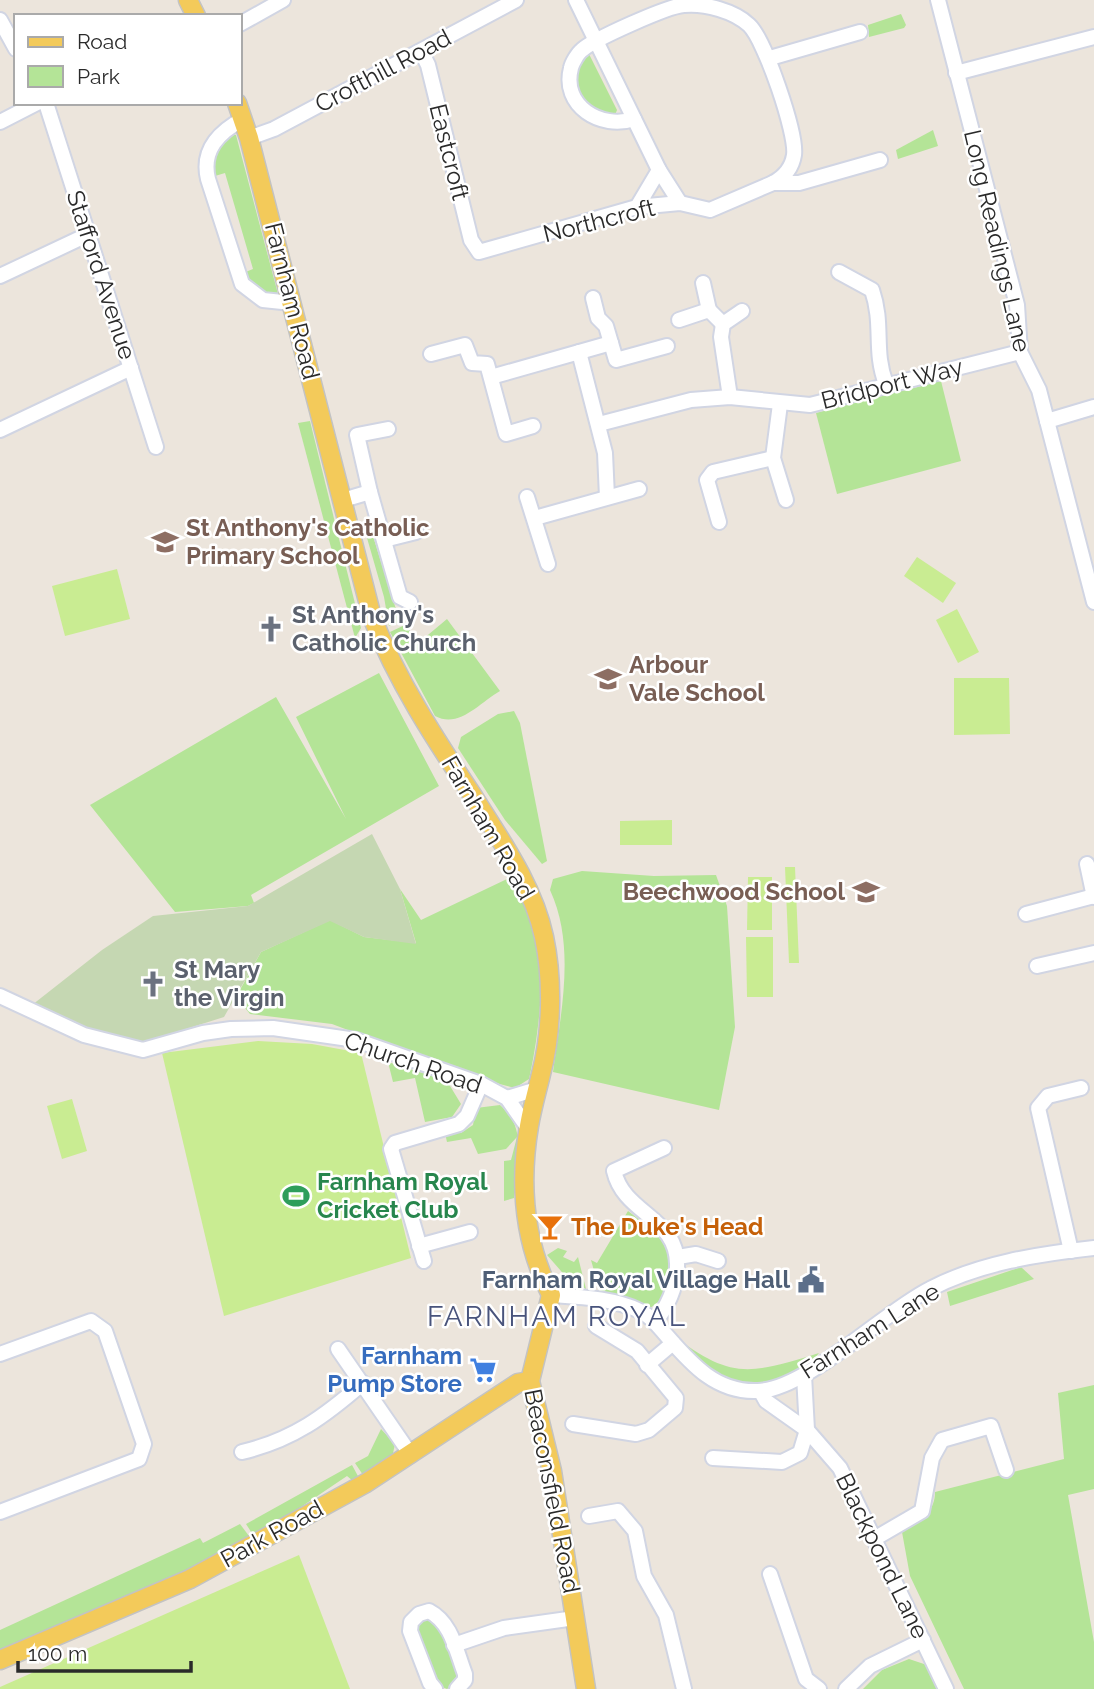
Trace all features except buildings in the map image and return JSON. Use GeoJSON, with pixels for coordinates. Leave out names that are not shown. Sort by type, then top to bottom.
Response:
{"type":"FeatureCollection","features":[{"type":"Feature","properties":{"kind":"main road","name":"Farnham Road"},"geometry":{"type":"LineString","coordinates":[[240,111],[344,500],[372,617],[388,657],[529,888],[544,937],[549,979],[548,1023],[542,1072],[528,1128],[524,1189],[527,1230],[539,1270],[551,1296]]}},
{"type":"Feature","properties":{"kind":"main road","name":"Beaconsfield Road"},"geometry":{"type":"LineString","coordinates":[[551,1296],[530,1381],[552,1471],[586,1689]]}},
{"type":"Feature","properties":{"kind":"main road","name":"Park Road"},"geometry":{"type":"LineString","coordinates":[[0,1660],[190,1578],[366,1483],[518,1383],[530,1381]]}},
{"type":"Feature","properties":{"kind":"street"},"geometry":{"type":"LineString","coordinates":[[242,23],[283,0]]}},
{"type":"Feature","properties":{"kind":"street","name":"Crofthill Road"},"geometry":{"type":"LineString","coordinates":[[249,138],[274,129],[516,0]]}},
{"type":"Feature","properties":{"kind":"street"},"geometry":{"type":"LineString","coordinates":[[576,0],[659,170],[680,203]]}},
{"type":"Feature","properties":{"kind":"street","name":"Long Readings Lane"},"geometry":{"type":"LineString","coordinates":[[938,0],[1017,305],[1020,352],[1039,390],[1088,555],[1094,602]]}},
{"type":"Feature","properties":{"kind":"street"},"geometry":{"type":"LineString","coordinates":[[634,119],[619,124],[595,120],[579,105],[570,90],[571,67],[582,50],[644,19],[684,5],[723,9],[750,25],[770,58],[795,152],[809,180]]}},
{"type":"Feature","properties":{"kind":"street"},"geometry":{"type":"LineString","coordinates":[[0,20],[14,45]]}},
{"type":"Feature","properties":{"kind":"street"},"geometry":{"type":"LineString","coordinates":[[770,58],[860,32]]}},
{"type":"Feature","properties":{"kind":"street"},"geometry":{"type":"LineString","coordinates":[[957,72],[1094,37]]}},
{"type":"Feature","properties":{"kind":"street","name":"Eastcroft"},"geometry":{"type":"LineString","coordinates":[[421,51],[428,65],[471,240],[479,252]]}},
{"type":"Feature","properties":{"kind":"street"},"geometry":{"type":"LineString","coordinates":[[0,122],[33,105]]}},
{"type":"Feature","properties":{"kind":"street","name":"Stafford Avenue"},"geometry":{"type":"LineString","coordinates":[[47,105],[156,447]]}},
{"type":"Feature","properties":{"kind":"street"},"geometry":{"type":"LineString","coordinates":[[240,111],[211,147],[206,164],[208,179],[242,284],[269,302],[292,303]]}},
{"type":"Feature","properties":{"kind":"street"},"geometry":{"type":"LineString","coordinates":[[773,183],[784,177],[795,152]]}},
{"type":"Feature","properties":{"kind":"street","name":"Northcroft"},"geometry":{"type":"LineString","coordinates":[[479,252],[637,207],[680,203],[710,210],[773,183],[809,180],[880,160]]}},
{"type":"Feature","properties":{"kind":"street"},"geometry":{"type":"LineString","coordinates":[[637,207],[659,170]]}},
{"type":"Feature","properties":{"kind":"street"},"geometry":{"type":"LineString","coordinates":[[0,276],[87,235]]}},
{"type":"Feature","properties":{"kind":"street"},"geometry":{"type":"LineString","coordinates":[[846,279],[872,290],[880,312],[878,364],[886,384]]}},
{"type":"Feature","properties":{"kind":"street"},"geometry":{"type":"LineString","coordinates":[[703,283],[709,310],[723,324]]}},
{"type":"Feature","properties":{"kind":"street"},"geometry":{"type":"LineString","coordinates":[[593,298],[598,318],[606,326],[616,360],[667,346]]}},
{"type":"Feature","properties":{"kind":"street"},"geometry":{"type":"LineString","coordinates":[[679,320],[709,310]]}},
{"type":"Feature","properties":{"kind":"street"},"geometry":{"type":"LineString","coordinates":[[730,397],[721,337],[723,324],[742,311]]}},
{"type":"Feature","properties":{"kind":"street"},"geometry":{"type":"LineString","coordinates":[[491,377],[611,343]]}},
{"type":"Feature","properties":{"kind":"street"},"geometry":{"type":"LineString","coordinates":[[431,354],[465,345],[472,363],[487,365],[506,434],[533,426]]}},
{"type":"Feature","properties":{"kind":"street"},"geometry":{"type":"LineString","coordinates":[[579,352],[605,453],[607,497]]}},
{"type":"Feature","properties":{"kind":"street","name":"Bridport Way"},"geometry":{"type":"LineString","coordinates":[[599,424],[691,400],[730,397],[810,405],[1020,352]]}},
{"type":"Feature","properties":{"kind":"street"},"geometry":{"type":"LineString","coordinates":[[0,430],[131,369]]}},
{"type":"Feature","properties":{"kind":"street"},"geometry":{"type":"LineString","coordinates":[[780,404],[773,458],[786,500]]}},
{"type":"Feature","properties":{"kind":"street"},"geometry":{"type":"LineString","coordinates":[[1047,421],[1094,407]]}},
{"type":"Feature","properties":{"kind":"street"},"geometry":{"type":"LineString","coordinates":[[388,429],[357,435],[400,597],[410,602]]}},
{"type":"Feature","properties":{"kind":"street"},"geometry":{"type":"LineString","coordinates":[[719,522],[707,480],[713,472],[773,458]]}},
{"type":"Feature","properties":{"kind":"street"},"geometry":{"type":"LineString","coordinates":[[535,518],[639,489]]}},
{"type":"Feature","properties":{"kind":"street"},"geometry":{"type":"LineString","coordinates":[[344,500],[370,492]]}},
{"type":"Feature","properties":{"kind":"street"},"geometry":{"type":"LineString","coordinates":[[527,497],[548,564]]}},
{"type":"Feature","properties":{"kind":"street"},"geometry":{"type":"LineString","coordinates":[[384,540],[416,533]]}},
{"type":"Feature","properties":{"kind":"street"},"geometry":{"type":"LineString","coordinates":[[1026,914],[1094,896],[1087,864]]}},
{"type":"Feature","properties":{"kind":"street"},"geometry":{"type":"LineString","coordinates":[[1037,966],[1094,953]]}},
{"type":"Feature","properties":{"kind":"street","name":"Church Road"},"geometry":{"type":"LineString","coordinates":[[0,996],[84,1035],[143,1050],[203,1033],[273,1028],[356,1040],[481,1084],[507,1098],[528,1128]]}},
{"type":"Feature","properties":{"kind":"street"},"geometry":{"type":"LineString","coordinates":[[424,1261],[391,1149],[395,1143],[459,1124],[467,1116],[481,1084]]}},
{"type":"Feature","properties":{"kind":"street"},"geometry":{"type":"LineString","coordinates":[[1071,1251],[1038,1108],[1048,1096],[1081,1088]]}},
{"type":"Feature","properties":{"kind":"street"},"geometry":{"type":"LineString","coordinates":[[507,1098],[537,1089]]}},
{"type":"Feature","properties":{"kind":"street"},"geometry":{"type":"LineString","coordinates":[[655,1322],[677,1282],[678,1257],[674,1242],[618,1188],[614,1171],[664,1148]]}},
{"type":"Feature","properties":{"kind":"street"},"geometry":{"type":"LineString","coordinates":[[419,1246],[470,1232]]}},
{"type":"Feature","properties":{"kind":"street","name":"Farnham Lane"},"geometry":{"type":"LineString","coordinates":[[551,1296],[598,1299],[640,1311],[655,1322],[709,1380],[736,1391],[761,1392],[804,1375],[886,1315],[931,1288],[995,1264],[1094,1248]]}},
{"type":"Feature","properties":{"kind":"street"},"geometry":{"type":"LineString","coordinates":[[678,1257],[696,1254],[718,1261]]}},
{"type":"Feature","properties":{"kind":"street"},"geometry":{"type":"LineString","coordinates":[[0,1354],[91,1321],[99,1325],[106,1331],[144,1444],[139,1459],[0,1512]]}},
{"type":"Feature","properties":{"kind":"street"},"geometry":{"type":"LineString","coordinates":[[573,1424],[636,1434],[649,1430],[675,1408],[676,1398],[637,1351],[596,1326]]}},
{"type":"Feature","properties":{"kind":"street"},"geometry":{"type":"LineString","coordinates":[[648,1365],[673,1343]]}},
{"type":"Feature","properties":{"kind":"street"},"geometry":{"type":"LineString","coordinates":[[338,1349],[411,1454]]}},
{"type":"Feature","properties":{"kind":"street"},"geometry":{"type":"LineString","coordinates":[[713,1458],[782,1462],[800,1453],[807,1430],[804,1375]]}},
{"type":"Feature","properties":{"kind":"street"},"geometry":{"type":"LineString","coordinates":[[242,1452],[271,1445],[321,1419],[363,1383]]}},
{"type":"Feature","properties":{"kind":"street","name":"Blackpond Lane"},"geometry":{"type":"LineString","coordinates":[[761,1392],[766,1401],[807,1430],[840,1468],[946,1689]]}},
{"type":"Feature","properties":{"kind":"street"},"geometry":{"type":"LineString","coordinates":[[874,1539],[922,1511],[932,1458],[942,1440],[991,1426],[1006,1470]]}},
{"type":"Feature","properties":{"kind":"street"},"geometry":{"type":"LineString","coordinates":[[589,1516],[622,1506],[635,1531],[644,1576],[666,1615],[684,1689]]}},
{"type":"Feature","properties":{"kind":"street"},"geometry":{"type":"LineString","coordinates":[[770,1574],[798,1660],[806,1679],[818,1689]]}},
{"type":"Feature","properties":{"kind":"street"},"geometry":{"type":"LineString","coordinates":[[435,1689],[430,1684],[410,1632],[411,1622],[419,1614],[429,1611],[441,1617],[454,1645],[465,1680],[457,1689]]}},
{"type":"Feature","properties":{"kind":"street"},"geometry":{"type":"LineString","coordinates":[[454,1645],[504,1628],[575,1618]]}},
{"type":"Feature","properties":{"kind":"street"},"geometry":{"type":"LineString","coordinates":[[846,1689],[870,1666],[923,1640]]}},
{"type":"Feature","properties":{"kind":"green space"},"geometry":{"type":"Polygon","coordinates":[[[901,14],[906,25],[904,28],[869,37],[868,25],[901,14]]]}},
{"type":"Feature","properties":{"kind":"green space"},"geometry":{"type":"Polygon","coordinates":[[[583,53],[589,54],[617,110],[613,120],[572,101],[570,70],[583,53]]]}},
{"type":"Feature","properties":{"kind":"green space"},"geometry":{"type":"Polygon","coordinates":[[[933,130],[938,146],[898,159],[896,150],[933,130]]]}},
{"type":"Feature","properties":{"kind":"green space"},"geometry":{"type":"Polygon","coordinates":[[[230,135],[236,135],[278,294],[266,294],[257,290],[243,273],[253,269],[225,173],[215,176],[214,170],[216,153],[230,135]]]}},
{"type":"Feature","properties":{"kind":"green space"},"geometry":{"type":"Polygon","coordinates":[[[941,381],[961,461],[837,494],[816,413],[941,381]]]}},
{"type":"Feature","properties":{"kind":"green space"},"geometry":{"type":"Polygon","coordinates":[[[310,421],[361,628],[355,638],[298,423],[310,421]]]}},
{"type":"Feature","properties":{"kind":"green space"},"geometry":{"type":"Polygon","coordinates":[[[371,530],[400,622],[389,626],[384,597],[365,531],[371,530]]]}},
{"type":"Feature","properties":{"kind":"green space"},"geometry":{"type":"Polygon","coordinates":[[[917,557],[956,583],[943,603],[904,576],[917,557]]]}},
{"type":"Feature","properties":{"kind":"green space"},"geometry":{"type":"Polygon","coordinates":[[[117,569],[130,619],[65,636],[52,586],[117,569]]]}},
{"type":"Feature","properties":{"kind":"green space"},"geometry":{"type":"Polygon","coordinates":[[[957,609],[979,652],[958,663],[936,620],[957,609]]]}},
{"type":"Feature","properties":{"kind":"green space"},"geometry":{"type":"Polygon","coordinates":[[[447,619],[500,691],[469,713],[452,719],[435,716],[390,632],[407,624],[416,645],[447,619]]]}},
{"type":"Feature","properties":{"kind":"green space"},"geometry":{"type":"Polygon","coordinates":[[[379,673],[439,786],[251,895],[254,903],[248,906],[175,912],[90,805],[276,697],[346,819],[296,717],[379,673]]]}},
{"type":"Feature","properties":{"kind":"green space"},"geometry":{"type":"Polygon","coordinates":[[[954,678],[1009,678],[1010,734],[954,735],[954,678]]]}},
{"type":"Feature","properties":{"kind":"green space"},"geometry":{"type":"Polygon","coordinates":[[[514,711],[520,723],[547,861],[542,864],[505,820],[458,748],[461,737],[498,714],[514,711]]]}},
{"type":"Feature","properties":{"kind":"green space"},"geometry":{"type":"Polygon","coordinates":[[[672,820],[672,845],[620,845],[620,821],[672,820]]]}},
{"type":"Feature","properties":{"kind":"green space"},"geometry":{"type":"Polygon","coordinates":[[[372,834],[400,889],[416,944],[364,937],[330,921],[261,952],[224,1017],[145,1042],[121,1041],[32,1005],[102,950],[153,916],[248,906],[372,834]]]}},
{"type":"Feature","properties":{"kind":"green space"},"geometry":{"type":"Polygon","coordinates":[[[785,867],[795,867],[799,963],[789,963],[785,867]]]}},
{"type":"Feature","properties":{"kind":"green space"},"geometry":{"type":"Polygon","coordinates":[[[582,871],[654,876],[716,875],[727,906],[735,1027],[719,1110],[553,1072],[562,1003],[564,956],[563,934],[550,890],[553,879],[582,871]]]}},
{"type":"Feature","properties":{"kind":"green space"},"geometry":{"type":"Polygon","coordinates":[[[748,877],[772,877],[772,930],[747,930],[748,877]]]}},
{"type":"Feature","properties":{"kind":"green space"},"geometry":{"type":"Polygon","coordinates":[[[507,879],[528,905],[535,922],[541,966],[539,1015],[529,1079],[515,1088],[470,1076],[332,1024],[250,1014],[236,997],[261,952],[330,920],[364,937],[416,943],[400,889],[421,920],[507,879]]]}},
{"type":"Feature","properties":{"kind":"green space"},"geometry":{"type":"Polygon","coordinates":[[[746,937],[773,937],[773,997],[747,997],[746,937]]]}},
{"type":"Feature","properties":{"kind":"green space","name":"Farnham Royal Cricket Club"},"geometry":{"type":"Polygon","coordinates":[[[258,1041],[312,1044],[361,1053],[411,1258],[224,1316],[162,1053],[258,1041]]]}},
{"type":"Feature","properties":{"kind":"green space"},"geometry":{"type":"Polygon","coordinates":[[[388,1062],[447,1081],[461,1104],[452,1117],[425,1122],[415,1078],[393,1082],[388,1062]]]}},
{"type":"Feature","properties":{"kind":"green space"},"geometry":{"type":"Polygon","coordinates":[[[72,1099],[87,1151],[62,1159],[47,1106],[72,1099]]]}},
{"type":"Feature","properties":{"kind":"green space"},"geometry":{"type":"Polygon","coordinates":[[[500,1105],[515,1125],[518,1136],[514,1198],[504,1201],[504,1161],[511,1160],[517,1137],[506,1149],[478,1154],[471,1138],[447,1142],[445,1133],[461,1133],[473,1125],[476,1108],[500,1105]]]}},
{"type":"Feature","properties":{"kind":"green space"},"geometry":{"type":"Polygon","coordinates":[[[628,1211],[660,1238],[668,1255],[664,1297],[648,1310],[633,1300],[600,1292],[591,1260],[597,1263],[628,1211]]]}},
{"type":"Feature","properties":{"kind":"green space"},"geometry":{"type":"Polygon","coordinates":[[[558,1248],[567,1251],[563,1257],[574,1262],[578,1257],[586,1289],[568,1279],[547,1255],[558,1248]]]}},
{"type":"Feature","properties":{"kind":"green space"},"geometry":{"type":"Polygon","coordinates":[[[1021,1267],[1034,1279],[950,1306],[947,1292],[1021,1267]]]}},
{"type":"Feature","properties":{"kind":"green space"},"geometry":{"type":"Polygon","coordinates":[[[670,1333],[709,1359],[741,1369],[774,1366],[819,1353],[807,1364],[787,1375],[746,1384],[719,1376],[707,1368],[670,1333]]]}},
{"type":"Feature","properties":{"kind":"green space"},"geometry":{"type":"Polygon","coordinates":[[[1094,1385],[1094,1489],[1068,1495],[1094,1642],[1094,1689],[964,1689],[910,1576],[902,1532],[929,1512],[935,1492],[1064,1459],[1058,1393],[1094,1385]]]}},
{"type":"Feature","properties":{"kind":"green space"},"geometry":{"type":"Polygon","coordinates":[[[381,1429],[395,1444],[392,1458],[363,1475],[355,1463],[368,1456],[381,1429]]]}},
{"type":"Feature","properties":{"kind":"green space"},"geometry":{"type":"Polygon","coordinates":[[[352,1465],[359,1478],[353,1481],[347,1476],[255,1538],[246,1524],[352,1465]]]}},
{"type":"Feature","properties":{"kind":"green space"},"geometry":{"type":"Polygon","coordinates":[[[240,1524],[252,1540],[5,1652],[0,1650],[0,1630],[200,1538],[203,1543],[240,1524]]]}},
{"type":"Feature","properties":{"kind":"green space"},"geometry":{"type":"Polygon","coordinates":[[[299,1555],[350,1689],[0,1689],[0,1687],[299,1555]]]}},
{"type":"Feature","properties":{"kind":"green space"},"geometry":{"type":"Polygon","coordinates":[[[428,1616],[439,1621],[456,1665],[457,1681],[447,1689],[435,1684],[415,1631],[416,1623],[428,1616]]]}},
{"type":"Feature","properties":{"kind":"green space"},"geometry":{"type":"Polygon","coordinates":[[[909,1659],[927,1665],[938,1689],[863,1689],[882,1670],[909,1659]]]}},
{"type":"Feature","properties":{"kind":"place","name":"St Anthony's Catholic Primary School"},"geometry":{"type":"Point","coordinates":[165,542]}},
{"type":"Feature","properties":{"kind":"place","name":"St Anthony's Catholic Church"},"geometry":{"type":"Point","coordinates":[271,629]}},
{"type":"Feature","properties":{"kind":"place","name":"Arbour Vale School"},"geometry":{"type":"Point","coordinates":[608,679]}},
{"type":"Feature","properties":{"kind":"place","name":"Beechwood School"},"geometry":{"type":"Point","coordinates":[866,892]}},
{"type":"Feature","properties":{"kind":"place","name":"St Mary the Virgin"},"geometry":{"type":"Point","coordinates":[153,984]}},
{"type":"Feature","properties":{"kind":"place","name":"Farnham Royal Cricket Club"},"geometry":{"type":"Point","coordinates":[296,1196]}},
{"type":"Feature","properties":{"kind":"place","name":"The Duke's Head"},"geometry":{"type":"Point","coordinates":[550,1227]}},
{"type":"Feature","properties":{"kind":"place","name":"Farnham Royal Village Hall"},"geometry":{"type":"Point","coordinates":[811,1280]}},
{"type":"Feature","properties":{"kind":"place","name":"Farnham Pump Store"},"geometry":{"type":"Point","coordinates":[483,1370]}},
{"type":"Feature","properties":{"kind":"district","name":"FARNHAM ROYAL"},"geometry":{"type":"Point","coordinates":[557,1316]}}]}
